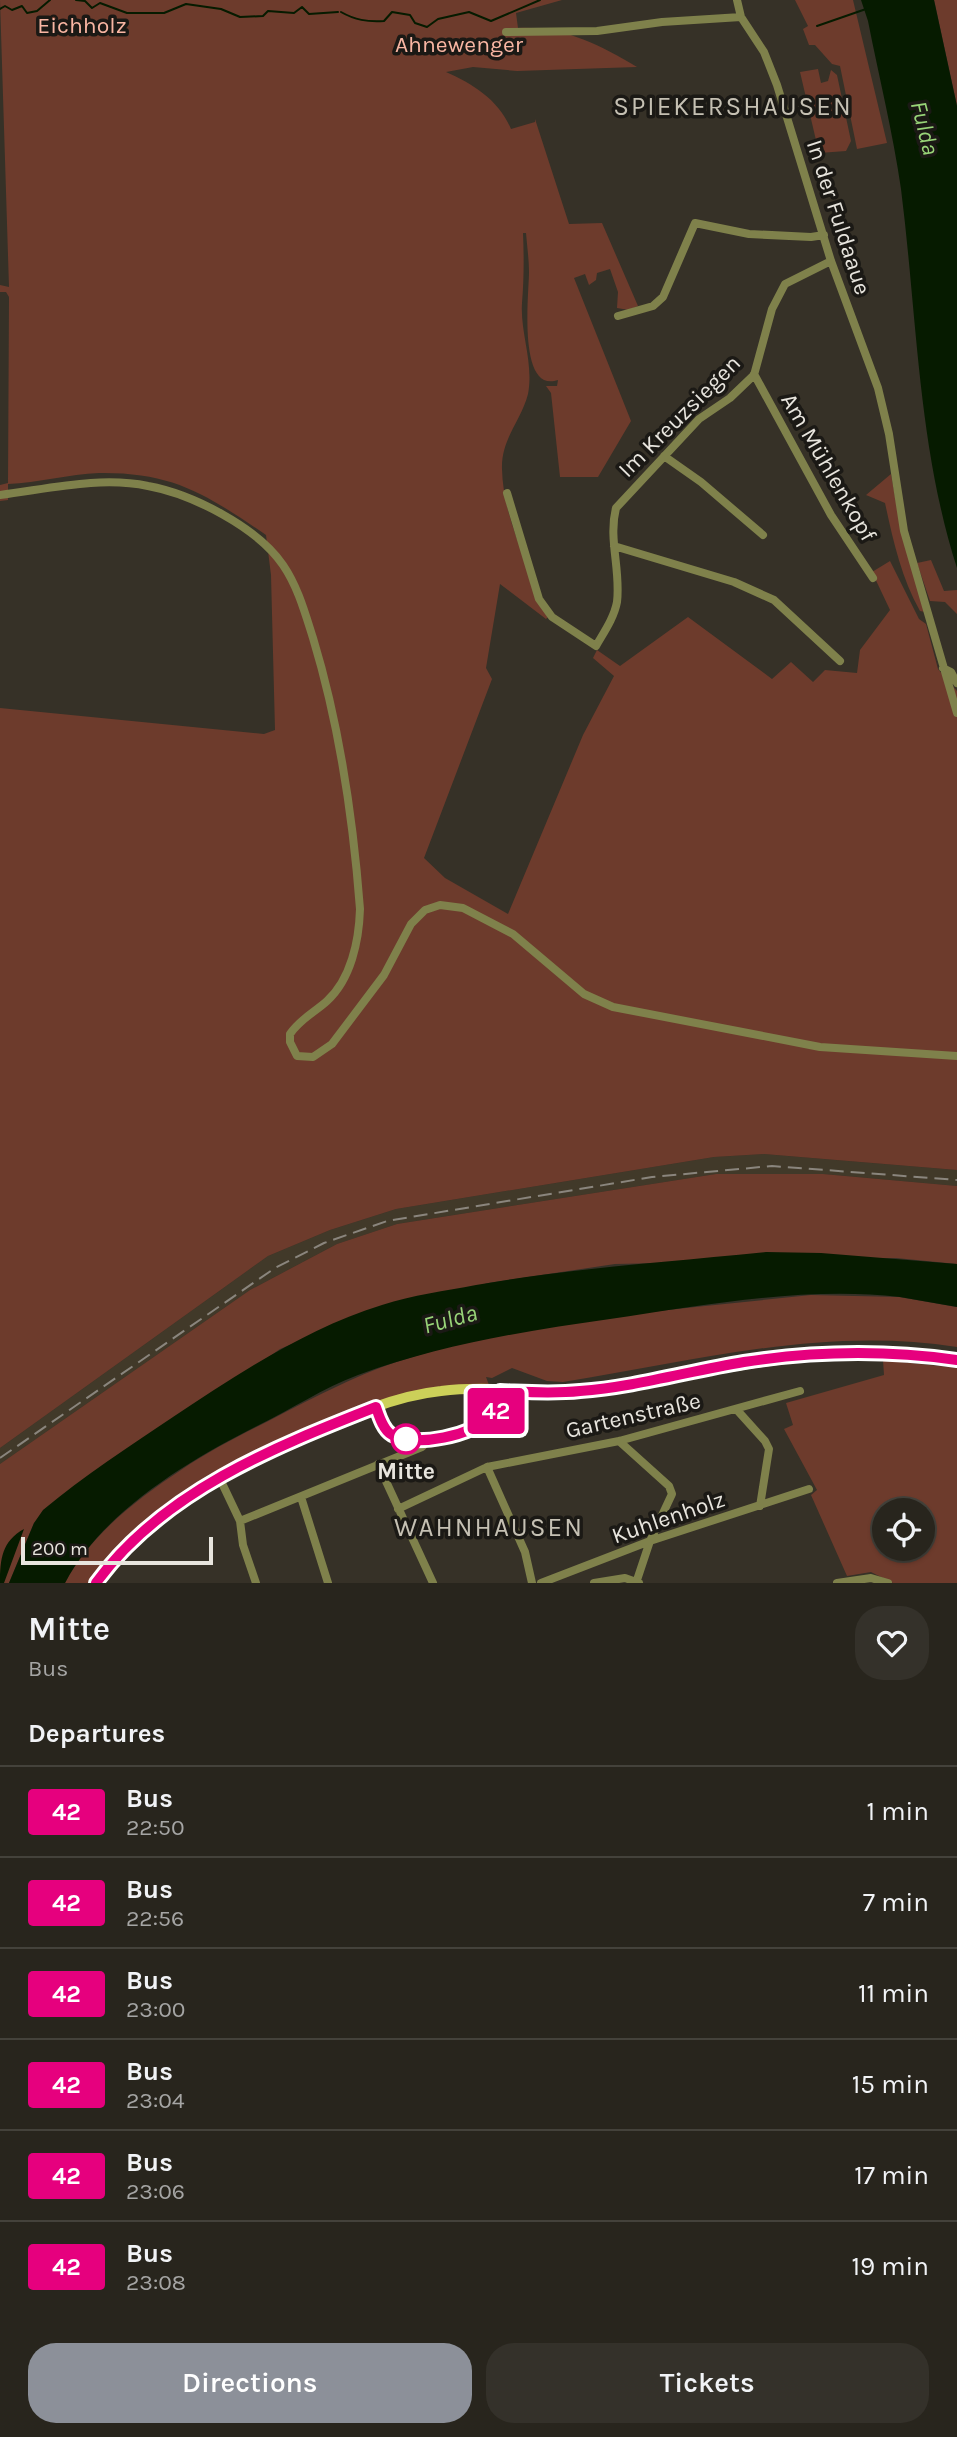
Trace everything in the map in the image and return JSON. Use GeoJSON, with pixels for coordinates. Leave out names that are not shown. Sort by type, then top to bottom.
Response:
{"type":"FeatureCollection","features":[{"type":"Feature","properties":{"kind":"main road"},"geometry":{"type":"LineString","coordinates":[[96,1583],[117,1557],[152,1523],[187,1497],[329,1426],[376,1407],[430,1392],[588,1391],[742,1363],[849,1353],[957,1360]]}},
{"type":"Feature","properties":{"kind":"street"},"geometry":{"type":"LineString","coordinates":[[506,32],[597,31],[662,22],[741,18],[737,0]]}},
{"type":"Feature","properties":{"kind":"street","name":"In der Fuldaaue"},"geometry":{"type":"LineString","coordinates":[[741,18],[764,51],[777,85],[831,261],[878,388],[889,434],[904,531],[957,713]]}},
{"type":"Feature","properties":{"kind":"street"},"geometry":{"type":"LineString","coordinates":[[618,316],[653,306],[663,297],[695,223],[749,234],[811,237],[824,235]]}},
{"type":"Feature","properties":{"kind":"street","name":"Im Kreuzsiegen"},"geometry":{"type":"LineString","coordinates":[[507,493],[539,599],[552,617],[596,646],[614,614],[617,600],[613,522],[616,508],[699,419],[730,398],[754,374],[772,309],[785,284],[831,261]]}},
{"type":"Feature","properties":{"kind":"street","name":"Am Mühlenkopf"},"geometry":{"type":"LineString","coordinates":[[754,374],[831,515],[873,578]]}},
{"type":"Feature","properties":{"kind":"street"},"geometry":{"type":"LineString","coordinates":[[664,456],[729,503],[763,535]]}},
{"type":"Feature","properties":{"kind":"street"},"geometry":{"type":"LineString","coordinates":[[0,495],[103,483],[146,485],[178,493],[204,505],[252,536],[272,552],[291,578],[302,603],[334,714],[343,758],[360,909],[358,935],[342,982],[330,999],[290,1034],[290,1042],[297,1056],[313,1057],[339,1037],[384,975],[411,924],[425,910],[440,905],[463,908],[513,934],[584,994],[612,1007],[820,1047],[957,1056]]}},
{"type":"Feature","properties":{"kind":"street"},"geometry":{"type":"LineString","coordinates":[[614,546],[734,582],[774,600],[840,661]]}},
{"type":"Feature","properties":{"kind":"street"},"geometry":{"type":"LineString","coordinates":[[943,668],[951,672],[957,683]]}},
{"type":"Feature","properties":{"kind":"street"},"geometry":{"type":"LineString","coordinates":[[240,1521],[422,1447],[428,1441],[489,1419],[497,1409],[500,1391]]}},
{"type":"Feature","properties":{"kind":"street","name":"Gartenstraße"},"geometry":{"type":"LineString","coordinates":[[398,1508],[487,1467],[619,1441],[800,1391]]}},
{"type":"Feature","properties":{"kind":"street"},"geometry":{"type":"LineString","coordinates":[[376,1407],[387,1432],[393,1436],[428,1441]]}},
{"type":"Feature","properties":{"kind":"street"},"geometry":{"type":"LineString","coordinates":[[737,1410],[765,1440],[769,1449],[760,1506]]}},
{"type":"Feature","properties":{"kind":"street"},"geometry":{"type":"LineString","coordinates":[[594,1583],[625,1578],[638,1583],[650,1541],[671,1499],[671,1490],[619,1441]]}},
{"type":"Feature","properties":{"kind":"street"},"geometry":{"type":"LineString","coordinates":[[378,1464],[433,1583]]}},
{"type":"Feature","properties":{"kind":"street"},"geometry":{"type":"LineString","coordinates":[[487,1467],[525,1552],[532,1583]]}},
{"type":"Feature","properties":{"kind":"street"},"geometry":{"type":"LineString","coordinates":[[220,1479],[240,1521],[243,1545],[256,1583]]}},
{"type":"Feature","properties":{"kind":"street","name":"Kuhlenholz"},"geometry":{"type":"LineString","coordinates":[[541,1583],[650,1541],[809,1489]]}},
{"type":"Feature","properties":{"kind":"street"},"geometry":{"type":"LineString","coordinates":[[302,1497],[328,1583]]}},
{"type":"Feature","properties":{"kind":"street"},"geometry":{"type":"LineString","coordinates":[[836,1583],[871,1578],[888,1583]]}},
{"type":"Feature","properties":{"kind":"shaded area"},"geometry":{"type":"Polygon","coordinates":[[[764,1154],[957,1170],[957,1186],[823,1174],[716,1174],[397,1224],[337,1244],[250,1290],[0,1464],[0,1448],[268,1256],[330,1230],[396,1209],[714,1157],[764,1154]]]}},
{"type":"Feature","properties":{"kind":"green space"},"geometry":{"type":"Polygon","coordinates":[[[0,0],[562,0],[516,13],[518,28],[550,30],[580,38],[637,67],[517,71],[473,67],[446,72],[466,82],[492,101],[511,129],[535,122],[535,119],[569,224],[602,223],[638,306],[629,310],[617,308],[618,292],[610,269],[597,273],[596,280],[589,285],[585,274],[574,278],[631,421],[598,477],[560,477],[551,393],[546,386],[557,386],[558,380],[545,380],[536,372],[531,358],[527,319],[529,262],[526,233],[523,233],[522,314],[528,359],[528,394],[508,439],[502,469],[507,507],[548,617],[546,619],[500,584],[486,668],[492,679],[424,858],[445,878],[508,914],[583,735],[614,676],[593,658],[597,650],[620,666],[688,617],[772,679],[791,662],[813,682],[825,670],[857,673],[860,650],[890,610],[872,572],[890,561],[919,619],[926,624],[938,669],[957,691],[957,1170],[764,1154],[714,1157],[396,1209],[330,1230],[268,1256],[0,1448],[0,708],[264,734],[275,730],[271,575],[266,535],[226,508],[188,489],[148,477],[125,474],[99,473],[8,484],[8,500],[0,501],[0,485],[8,483],[9,297],[6,292],[0,292],[0,285],[9,287],[0,0]]]}},
{"type":"Feature","properties":{"kind":"green space"},"geometry":{"type":"Polygon","coordinates":[[[795,0],[853,0],[887,143],[857,149],[840,66],[832,64],[815,45],[809,45],[803,29],[808,26],[795,0]]]}},
{"type":"Feature","properties":{"kind":"green space"},"geometry":{"type":"Polygon","coordinates":[[[934,0],[957,0],[957,106],[935,4],[934,0]]]}},
{"type":"Feature","properties":{"kind":"green space"},"geometry":{"type":"Polygon","coordinates":[[[818,69],[821,83],[828,81],[831,70],[837,75],[851,141],[846,151],[819,153],[800,72],[818,69]]]}},
{"type":"Feature","properties":{"kind":"green space"},"geometry":{"type":"Polygon","coordinates":[[[891,474],[902,535],[925,612],[920,611],[903,572],[885,503],[866,495],[891,474]]]}},
{"type":"Feature","properties":{"kind":"green space"},"geometry":{"type":"Polygon","coordinates":[[[931,560],[944,591],[957,590],[957,614],[945,602],[930,601],[917,563],[931,560]]]}},
{"type":"Feature","properties":{"kind":"green space"},"geometry":{"type":"Polygon","coordinates":[[[716,1174],[823,1174],[957,1186],[957,1264],[896,1258],[615,1264],[488,1283],[302,1340],[280,1349],[34,1523],[9,1583],[0,1583],[0,1464],[250,1290],[337,1244],[397,1224],[716,1174]]]}},
{"type":"Feature","properties":{"kind":"green space"},"geometry":{"type":"Polygon","coordinates":[[[811,1295],[899,1297],[957,1307],[957,1347],[907,1342],[808,1343],[710,1356],[563,1382],[547,1381],[512,1368],[492,1378],[486,1377],[489,1385],[376,1403],[256,1454],[167,1504],[116,1551],[92,1583],[65,1583],[87,1549],[101,1534],[164,1481],[241,1435],[382,1367],[466,1342],[564,1323],[811,1295]]]}},
{"type":"Feature","properties":{"kind":"green space"},"geometry":{"type":"Polygon","coordinates":[[[883,1360],[957,1368],[957,1583],[893,1583],[871,1572],[847,1576],[811,1495],[817,1490],[784,1429],[793,1425],[786,1403],[884,1375],[883,1360]]]}},
{"type":"Feature","properties":{"kind":"water","name":"Fulda"},"geometry":{"type":"Polygon","coordinates":[[[861,0],[934,0],[957,106],[957,568],[944,522],[926,428],[898,168],[868,21],[861,0]]]}},
{"type":"Feature","properties":{"kind":"water","name":"Fulda"},"geometry":{"type":"Polygon","coordinates":[[[766,1252],[821,1253],[957,1264],[957,1307],[864,1294],[791,1295],[682,1308],[546,1329],[482,1340],[389,1364],[332,1386],[204,1454],[150,1490],[101,1533],[81,1557],[65,1583],[9,1583],[34,1523],[43,1510],[156,1428],[274,1354],[327,1326],[394,1302],[476,1285],[584,1270],[766,1252]]]}},
{"type":"Feature","properties":{"kind":"water"},"geometry":{"type":"Polygon","coordinates":[[[24,1529],[4,1583],[0,1583],[7,1545],[24,1529]]]}},
{"type":"Feature","properties":{"kind":"waterway"},"geometry":{"type":"LineString","coordinates":[[0,9],[5,6],[12,10],[22,6],[27,13],[37,11],[50,0]]}},
{"type":"Feature","properties":{"kind":"waterway"},"geometry":{"type":"LineString","coordinates":[[76,0],[85,1],[92,8],[100,3],[127,13],[164,13],[186,4],[221,9],[240,17],[263,16],[268,11],[294,13],[302,7],[309,14],[338,12]]}},
{"type":"Feature","properties":{"kind":"waterway"},"geometry":{"type":"LineString","coordinates":[[341,12],[356,19],[372,21],[384,21],[392,12],[410,15],[415,23],[427,27],[438,19],[469,12],[491,21],[540,0]]}},
{"type":"Feature","properties":{"kind":"waterway"},"geometry":{"type":"LineString","coordinates":[[817,26],[866,9]]}},
{"type":"Feature","properties":{"kind":"railway"},"geometry":{"type":"LineString","coordinates":[[0,1458],[275,1268],[324,1243],[387,1221],[652,1177],[772,1166],[957,1180]]}},
{"type":"Feature","properties":{"kind":"bus line","name":"42"},"geometry":{"type":"LineString","coordinates":[[96,1583],[136,1537],[187,1497],[266,1455],[376,1407],[387,1432],[393,1436],[428,1441],[489,1419],[497,1409],[500,1391],[549,1393],[595,1390],[742,1363],[807,1355],[873,1353],[957,1360]]}},
{"type":"Feature","properties":{"kind":"place","name":"Mitte"},"geometry":{"type":"Point","coordinates":[406,1439]}},
{"type":"Feature","properties":{"kind":"district","name":"SPIEKERSHAUSEN"},"geometry":{"type":"Point","coordinates":[733,106]}},
{"type":"Feature","properties":{"kind":"district","name":"WAHNHAUSEN"},"geometry":{"type":"Point","coordinates":[489,1527]}},
{"type":"Feature","properties":{"kind":"park label","name":"Eichholz"},"geometry":{"type":"Point","coordinates":[82,25]}},
{"type":"Feature","properties":{"kind":"park label","name":"Ahnewenger"},"geometry":{"type":"Point","coordinates":[459,44]}}]}
